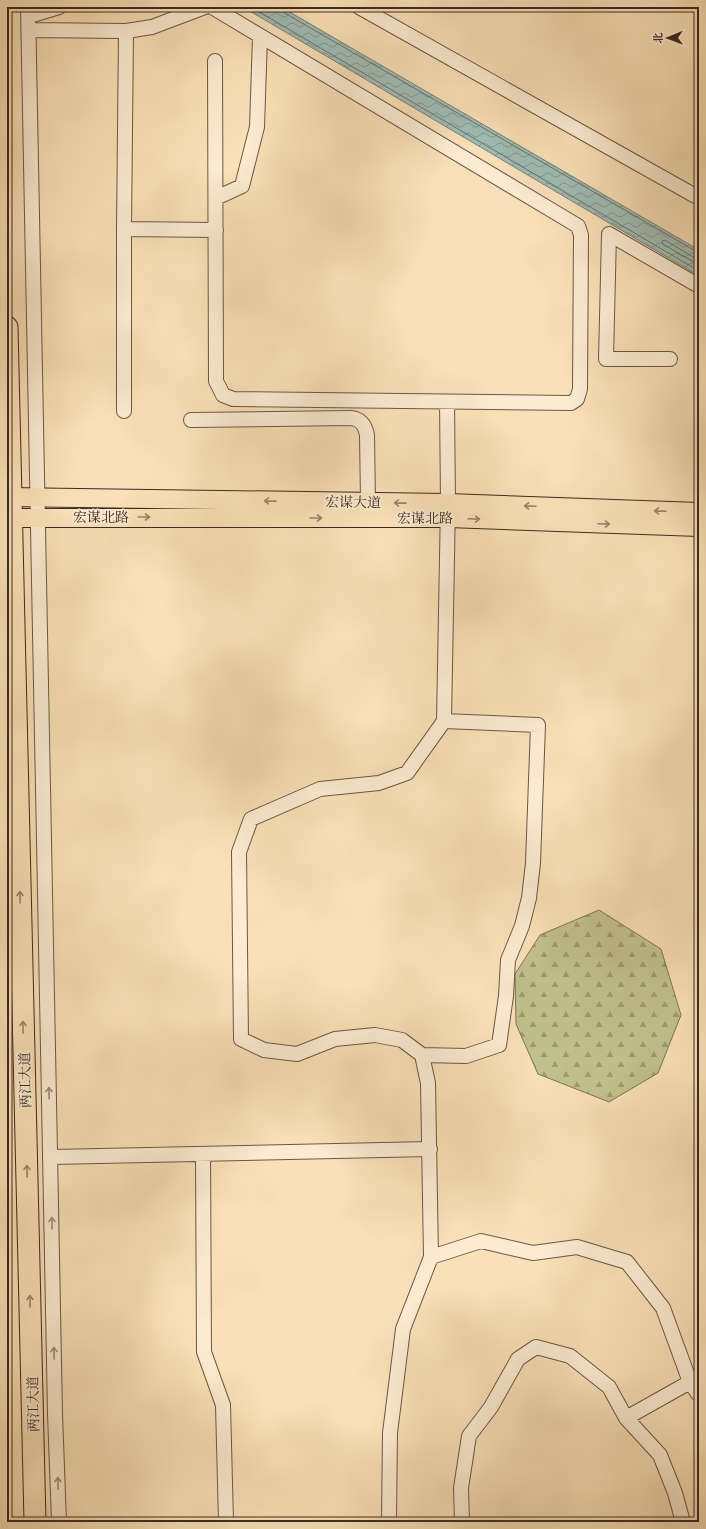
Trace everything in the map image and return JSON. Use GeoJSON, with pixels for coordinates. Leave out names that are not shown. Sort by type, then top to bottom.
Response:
{"type":"FeatureCollection","features":[{"type":"Feature","properties":{"kind":"highway","name":"两江大道"},"geometry":{"type":"LineString","coordinates":[[7,327],[9,518],[36,1522]]}},
{"type":"Feature","properties":{"kind":"main road","name":"宏谋大道"},"geometry":{"type":"LineString","coordinates":[[9,497],[368,502],[448,511],[699,512]]}},
{"type":"Feature","properties":{"kind":"main road","name":"宏谋北路"},"geometry":{"type":"LineString","coordinates":[[9,518],[448,511],[699,527]]}},
{"type":"Feature","properties":{"kind":"street"},"geometry":{"type":"LineString","coordinates":[[59,7],[28,11],[55,1414],[59,1522]]}},
{"type":"Feature","properties":{"kind":"street"},"geometry":{"type":"LineString","coordinates":[[29,30],[126,31],[152,27],[205,7]]}},
{"type":"Feature","properties":{"kind":"street"},"geometry":{"type":"LineString","coordinates":[[212,7],[578,226],[580,230],[580,389],[577,399],[571,403],[447,402],[233,399],[223,395],[216,382],[215,61]]}},
{"type":"Feature","properties":{"kind":"street"},"geometry":{"type":"LineString","coordinates":[[360,7],[699,198]]}},
{"type":"Feature","properties":{"kind":"street"},"geometry":{"type":"LineString","coordinates":[[124,411],[126,31]]}},
{"type":"Feature","properties":{"kind":"street"},"geometry":{"type":"LineString","coordinates":[[216,198],[242,186],[256,127],[260,36]]}},
{"type":"Feature","properties":{"kind":"street"},"geometry":{"type":"LineString","coordinates":[[124,229],[216,230]]}},
{"type":"Feature","properties":{"kind":"street"},"geometry":{"type":"LineString","coordinates":[[670,359],[606,359],[608,234],[699,286]]}},
{"type":"Feature","properties":{"kind":"street"},"geometry":{"type":"LineString","coordinates":[[444,721],[538,725],[534,863],[529,898],[522,926],[508,960],[506,996],[499,1045],[466,1056],[422,1055],[402,1040],[375,1035],[335,1038],[297,1054],[264,1050],[241,1039],[239,852],[251,818],[320,790],[379,782],[407,773],[444,721],[448,511],[447,402]]}},
{"type":"Feature","properties":{"kind":"street"},"geometry":{"type":"LineString","coordinates":[[191,420],[351,418],[359,420],[364,425],[367,435],[368,502]]}},
{"type":"Feature","properties":{"kind":"street"},"geometry":{"type":"LineString","coordinates":[[389,1522],[390,1433],[403,1329],[431,1257],[428,1083],[422,1055]]}},
{"type":"Feature","properties":{"kind":"street"},"geometry":{"type":"LineString","coordinates":[[51,1157],[430,1149]]}},
{"type":"Feature","properties":{"kind":"street"},"geometry":{"type":"LineString","coordinates":[[203,1154],[204,1352],[223,1405],[226,1522]]}},
{"type":"Feature","properties":{"kind":"street"},"geometry":{"type":"LineString","coordinates":[[431,1257],[481,1241],[533,1253],[577,1247],[627,1262],[663,1308],[695,1379],[699,1396]]}},
{"type":"Feature","properties":{"kind":"street"},"geometry":{"type":"LineString","coordinates":[[462,1522],[461,1488],[469,1436],[491,1407],[518,1359],[536,1347],[570,1356],[609,1387],[626,1418],[660,1455],[676,1493],[683,1522]]}},
{"type":"Feature","properties":{"kind":"street"},"geometry":{"type":"LineString","coordinates":[[626,1418],[695,1379]]}},
{"type":"Feature","properties":{"kind":"green space"},"geometry":{"type":"Polygon","coordinates":[[[599,910],[661,949],[681,1015],[658,1073],[609,1102],[538,1074],[516,1024],[515,974],[540,935],[599,910]]]}},
{"type":"Feature","properties":{"kind":"water"},"geometry":{"type":"Polygon","coordinates":[[[243,7],[281,7],[699,250],[699,276],[243,7]]]}}]}
